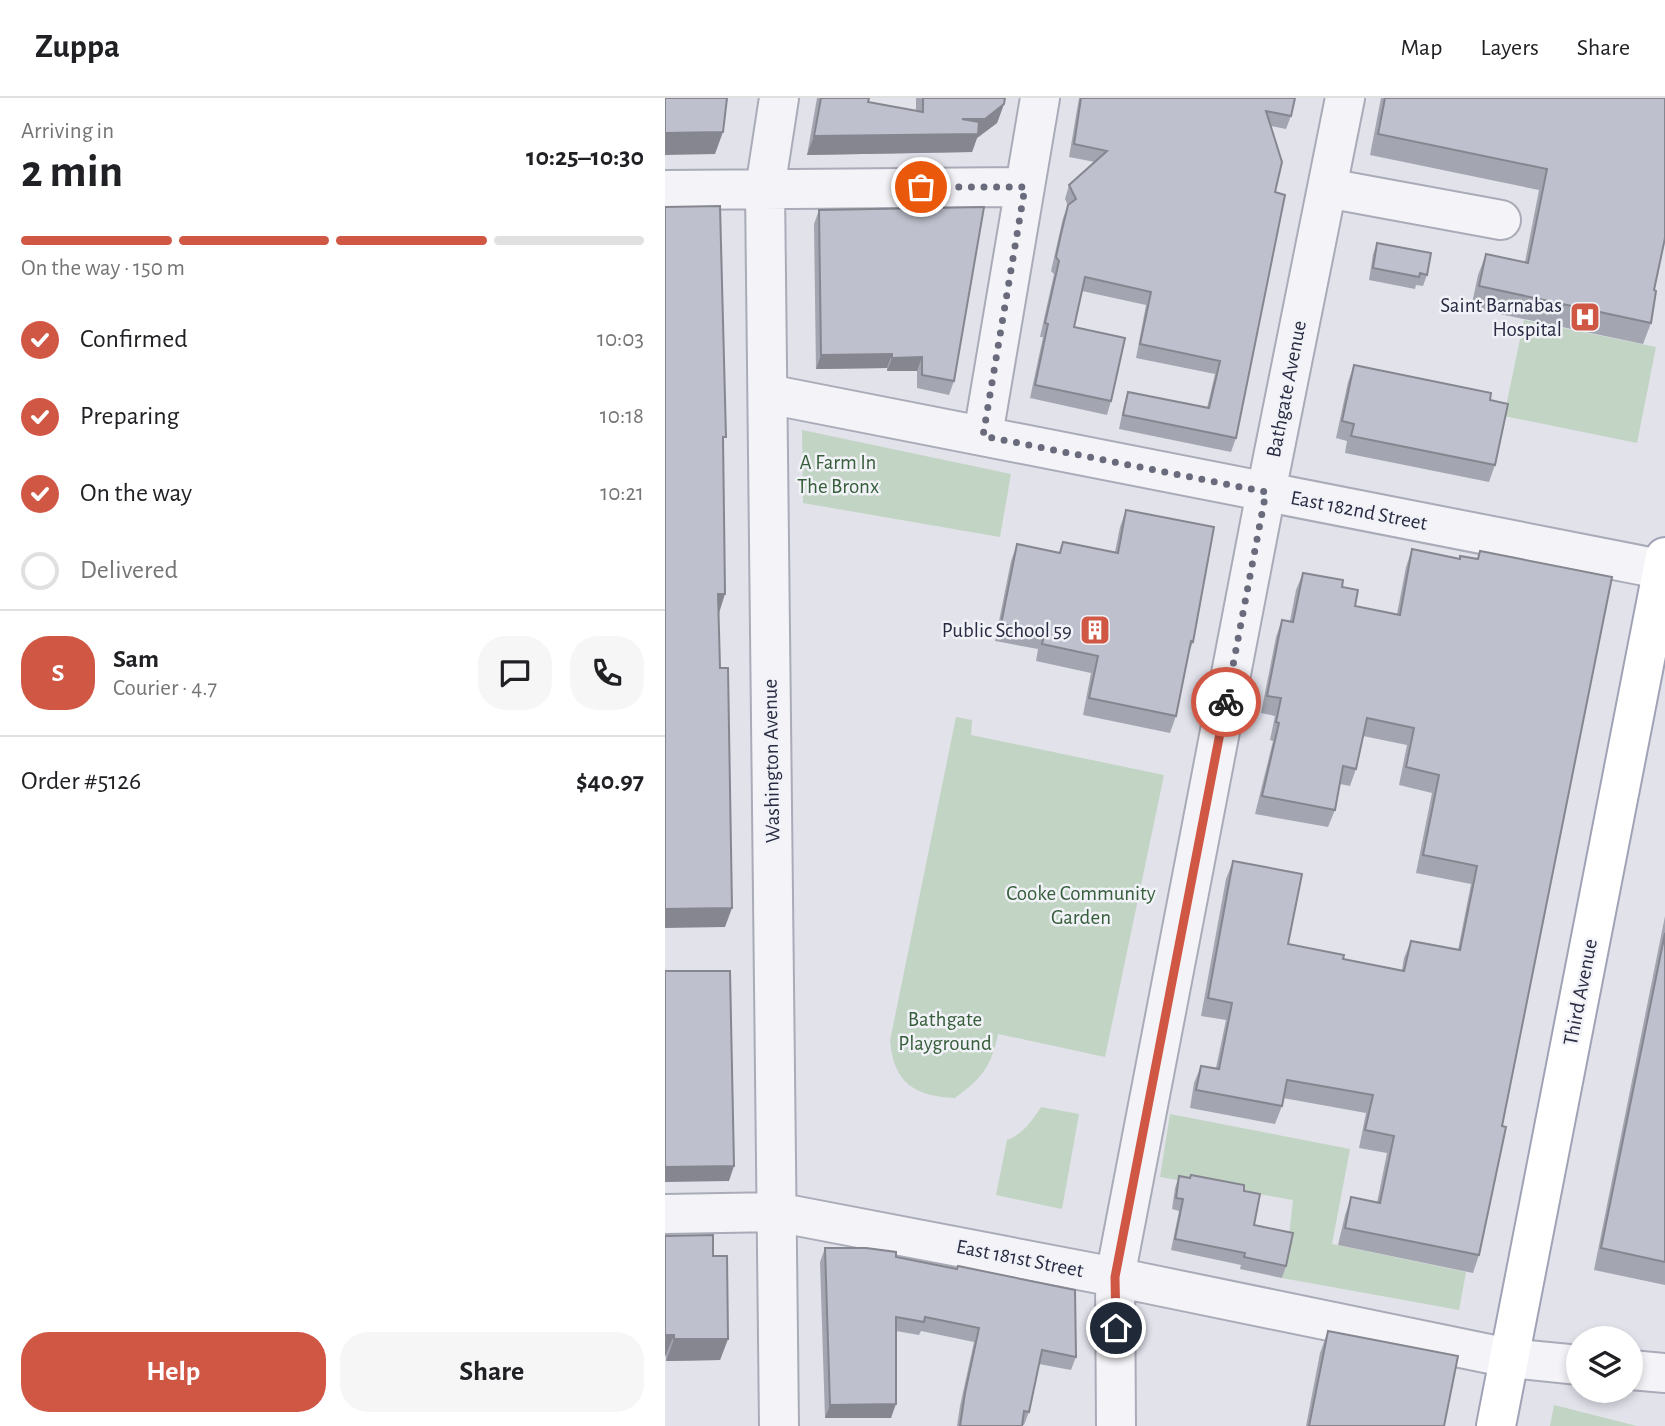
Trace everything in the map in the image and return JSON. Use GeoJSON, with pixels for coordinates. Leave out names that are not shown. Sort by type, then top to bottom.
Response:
{"type":"FeatureCollection","features":[{"type":"Feature","properties":{"kind":"main road","name":"Third Avenue"},"geometry":{"type":"LineString","coordinates":[[1496,1426],[1664,565]]}},
{"type":"Feature","properties":{"kind":"street","name":"Washington Avenue"},"geometry":{"type":"LineString","coordinates":[[779,98],[765,188],[779,1426]]}},
{"type":"Feature","properties":{"kind":"street"},"geometry":{"type":"LineString","coordinates":[[983,436],[1040,98]]}},
{"type":"Feature","properties":{"kind":"street","name":"Bathgate Avenue"},"geometry":{"type":"LineString","coordinates":[[1116,1426],[1115,1277],[1345,98]]}},
{"type":"Feature","properties":{"kind":"street"},"geometry":{"type":"LineString","coordinates":[[665,190],[1025,187]]}},
{"type":"Feature","properties":{"kind":"street"},"geometry":{"type":"LineString","coordinates":[[1327,188],[1501,220]]}},
{"type":"Feature","properties":{"kind":"street","name":"East 182nd Street"},"geometry":{"type":"LineString","coordinates":[[768,394],[1266,492],[1664,565]]}},
{"type":"Feature","properties":{"kind":"street","name":"East 181st Street"},"geometry":{"type":"LineString","coordinates":[[665,1214],[776,1212],[1115,1277],[1509,1358],[1566,1364]]}},
{"type":"Feature","properties":{"kind":"street"},"geometry":{"type":"LineString","coordinates":[[1643,1371],[1665,1373]]}},
{"type":"Feature","properties":{"kind":"green space"},"geometry":{"type":"Polygon","coordinates":[[[1524,320],[1656,347],[1637,443],[1504,416],[1524,320]]]}},
{"type":"Feature","properties":{"kind":"green space","name":"A Farm In The Bronx"},"geometry":{"type":"Polygon","coordinates":[[[802,430],[1011,474],[1000,537],[803,503],[802,430]]]}},
{"type":"Feature","properties":{"kind":"green space"},"geometry":{"type":"Polygon","coordinates":[[[956,717],[972,720],[971,735],[1164,775],[1105,1057],[998,1034],[984,1071],[955,1098],[928,1094],[909,1085],[896,1067],[890,1041],[956,717]]]}},
{"type":"Feature","properties":{"kind":"green space"},"geometry":{"type":"Polygon","coordinates":[[[1041,1107],[1079,1114],[1062,1209],[996,1195],[1007,1140],[1022,1131],[1041,1107]]]}},
{"type":"Feature","properties":{"kind":"green space"},"geometry":{"type":"Polygon","coordinates":[[[1170,1114],[1350,1149],[1332,1244],[1466,1272],[1459,1310],[1282,1278],[1293,1200],[1160,1177],[1170,1114]]]}},
{"type":"Feature","properties":{"kind":"green space"},"geometry":{"type":"Polygon","coordinates":[[[1554,1405],[1637,1426],[1550,1426],[1554,1405]]]}},
{"type":"Feature","properties":{"kind":"building"},"geometry":{"type":"Polygon","coordinates":[[[665,98],[727,98],[723,132],[665,133],[665,98]]]}},
{"type":"Feature","properties":{"kind":"building"},"geometry":{"type":"Polygon","coordinates":[[[821,98],[869,98],[868,102],[923,112],[923,98],[1005,98],[1004,104],[985,119],[962,119],[979,122],[978,134],[814,136],[821,98]]]}},
{"type":"Feature","properties":{"kind":"building"},"geometry":{"type":"Polygon","coordinates":[[[1081,98],[1295,98],[1291,116],[1266,111],[1282,162],[1275,192],[1285,195],[1236,438],[1123,415],[1128,392],[1209,408],[1220,361],[1140,344],[1151,292],[1085,277],[1074,327],[1125,338],[1111,401],[1035,385],[1059,261],[1056,257],[1061,234],[1068,205],[1076,199],[1069,185],[1107,151],[1074,144],[1081,98]]]}},
{"type":"Feature","properties":{"kind":"building"},"geometry":{"type":"Polygon","coordinates":[[[1385,98],[1665,98],[1665,238],[1654,290],[1651,323],[1479,286],[1486,254],[1528,263],[1547,169],[1378,134],[1385,98]]]}},
{"type":"Feature","properties":{"kind":"building"},"geometry":{"type":"Polygon","coordinates":[[[720,206],[726,437],[723,437],[725,594],[718,594],[720,668],[728,668],[732,908],[665,909],[665,207],[720,206]]]}},
{"type":"Feature","properties":{"kind":"building"},"geometry":{"type":"Polygon","coordinates":[[[984,207],[954,381],[922,375],[922,357],[892,358],[892,354],[821,355],[819,210],[984,207]]]}},
{"type":"Feature","properties":{"kind":"building"},"geometry":{"type":"Polygon","coordinates":[[[1377,243],[1431,253],[1427,275],[1420,273],[1419,277],[1373,268],[1377,243]]]}},
{"type":"Feature","properties":{"kind":"building"},"geometry":{"type":"Polygon","coordinates":[[[1354,365],[1491,393],[1490,400],[1508,404],[1495,465],[1351,436],[1354,424],[1342,421],[1354,365]]]}},
{"type":"Feature","properties":{"kind":"building","name":"Public School 59"},"geometry":{"type":"Polygon","coordinates":[[[1126,510],[1214,527],[1176,716],[1089,698],[1098,656],[1042,644],[1045,632],[1001,624],[1017,544],[1060,553],[1063,542],[1118,553],[1126,510]]]}},
{"type":"Feature","properties":{"kind":"building"},"geometry":{"type":"Polygon","coordinates":[[[1412,549],[1460,559],[1460,556],[1478,559],[1480,551],[1612,577],[1502,1126],[1506,1127],[1479,1255],[1345,1228],[1351,1197],[1380,1203],[1394,1136],[1365,1130],[1373,1095],[1287,1080],[1282,1106],[1196,1090],[1201,1066],[1219,1069],[1232,1003],[1208,998],[1233,861],[1302,874],[1288,944],[1344,955],[1343,959],[1404,971],[1411,941],[1460,950],[1477,866],[1423,855],[1439,775],[1406,767],[1414,728],[1367,718],[1356,769],[1343,766],[1335,810],[1262,796],[1279,723],[1276,722],[1281,698],[1267,696],[1282,620],[1293,622],[1303,573],[1343,580],[1342,587],[1358,590],[1355,606],[1400,615],[1412,549]]]}},
{"type":"Feature","properties":{"kind":"building"},"geometry":{"type":"Polygon","coordinates":[[[1665,933],[1665,1262],[1601,1248],[1665,933]]]}},
{"type":"Feature","properties":{"kind":"building"},"geometry":{"type":"Polygon","coordinates":[[[665,971],[730,971],[734,1166],[665,1167],[665,971]]]}},
{"type":"Feature","properties":{"kind":"building"},"geometry":{"type":"Polygon","coordinates":[[[1191,1175],[1244,1185],[1244,1191],[1260,1194],[1254,1225],[1293,1233],[1286,1266],[1244,1257],[1245,1253],[1175,1239],[1183,1199],[1176,1198],[1179,1176],[1190,1178],[1191,1175]]]}},
{"type":"Feature","properties":{"kind":"building"},"geometry":{"type":"Polygon","coordinates":[[[713,1235],[713,1256],[727,1256],[728,1339],[674,1339],[674,1335],[665,1335],[665,1236],[713,1235]]]}},
{"type":"Feature","properties":{"kind":"building"},"geometry":{"type":"Polygon","coordinates":[[[825,1248],[866,1248],[896,1252],[896,1257],[957,1269],[958,1266],[1075,1290],[1076,1357],[1042,1350],[1029,1412],[1024,1411],[1022,1426],[960,1426],[979,1328],[925,1317],[924,1322],[896,1317],[896,1404],[830,1405],[825,1248]]]}},
{"type":"Feature","properties":{"kind":"building"},"geometry":{"type":"Polygon","coordinates":[[[1328,1331],[1458,1356],[1444,1426],[1309,1426],[1328,1331]]]}},
{"type":"Feature","properties":{"kind":"way so far"},"geometry":{"type":"LineString","coordinates":[[921,187],[1025,187],[983,436],[1266,492],[1226,702]]}},
{"type":"Feature","properties":{"kind":"place","name":"Saint Barnabas Hospital"},"geometry":{"type":"Point","coordinates":[1585,317]}},
{"type":"Feature","properties":{"kind":"place","name":"Public School 59"},"geometry":{"type":"Point","coordinates":[1095,630]}},
{"type":"Feature","properties":{"kind":"route"},"geometry":{"type":"LineString","coordinates":[[1116,1328],[1115,1277],[1226,702]]}},
{"type":"Feature","properties":{"kind":"park label","name":"Cooke Community Garden"},"geometry":{"type":"Point","coordinates":[1081,905]}},
{"type":"Feature","properties":{"kind":"park label","name":"Bathgate Playground"},"geometry":{"type":"Point","coordinates":[945,1031]}}]}
